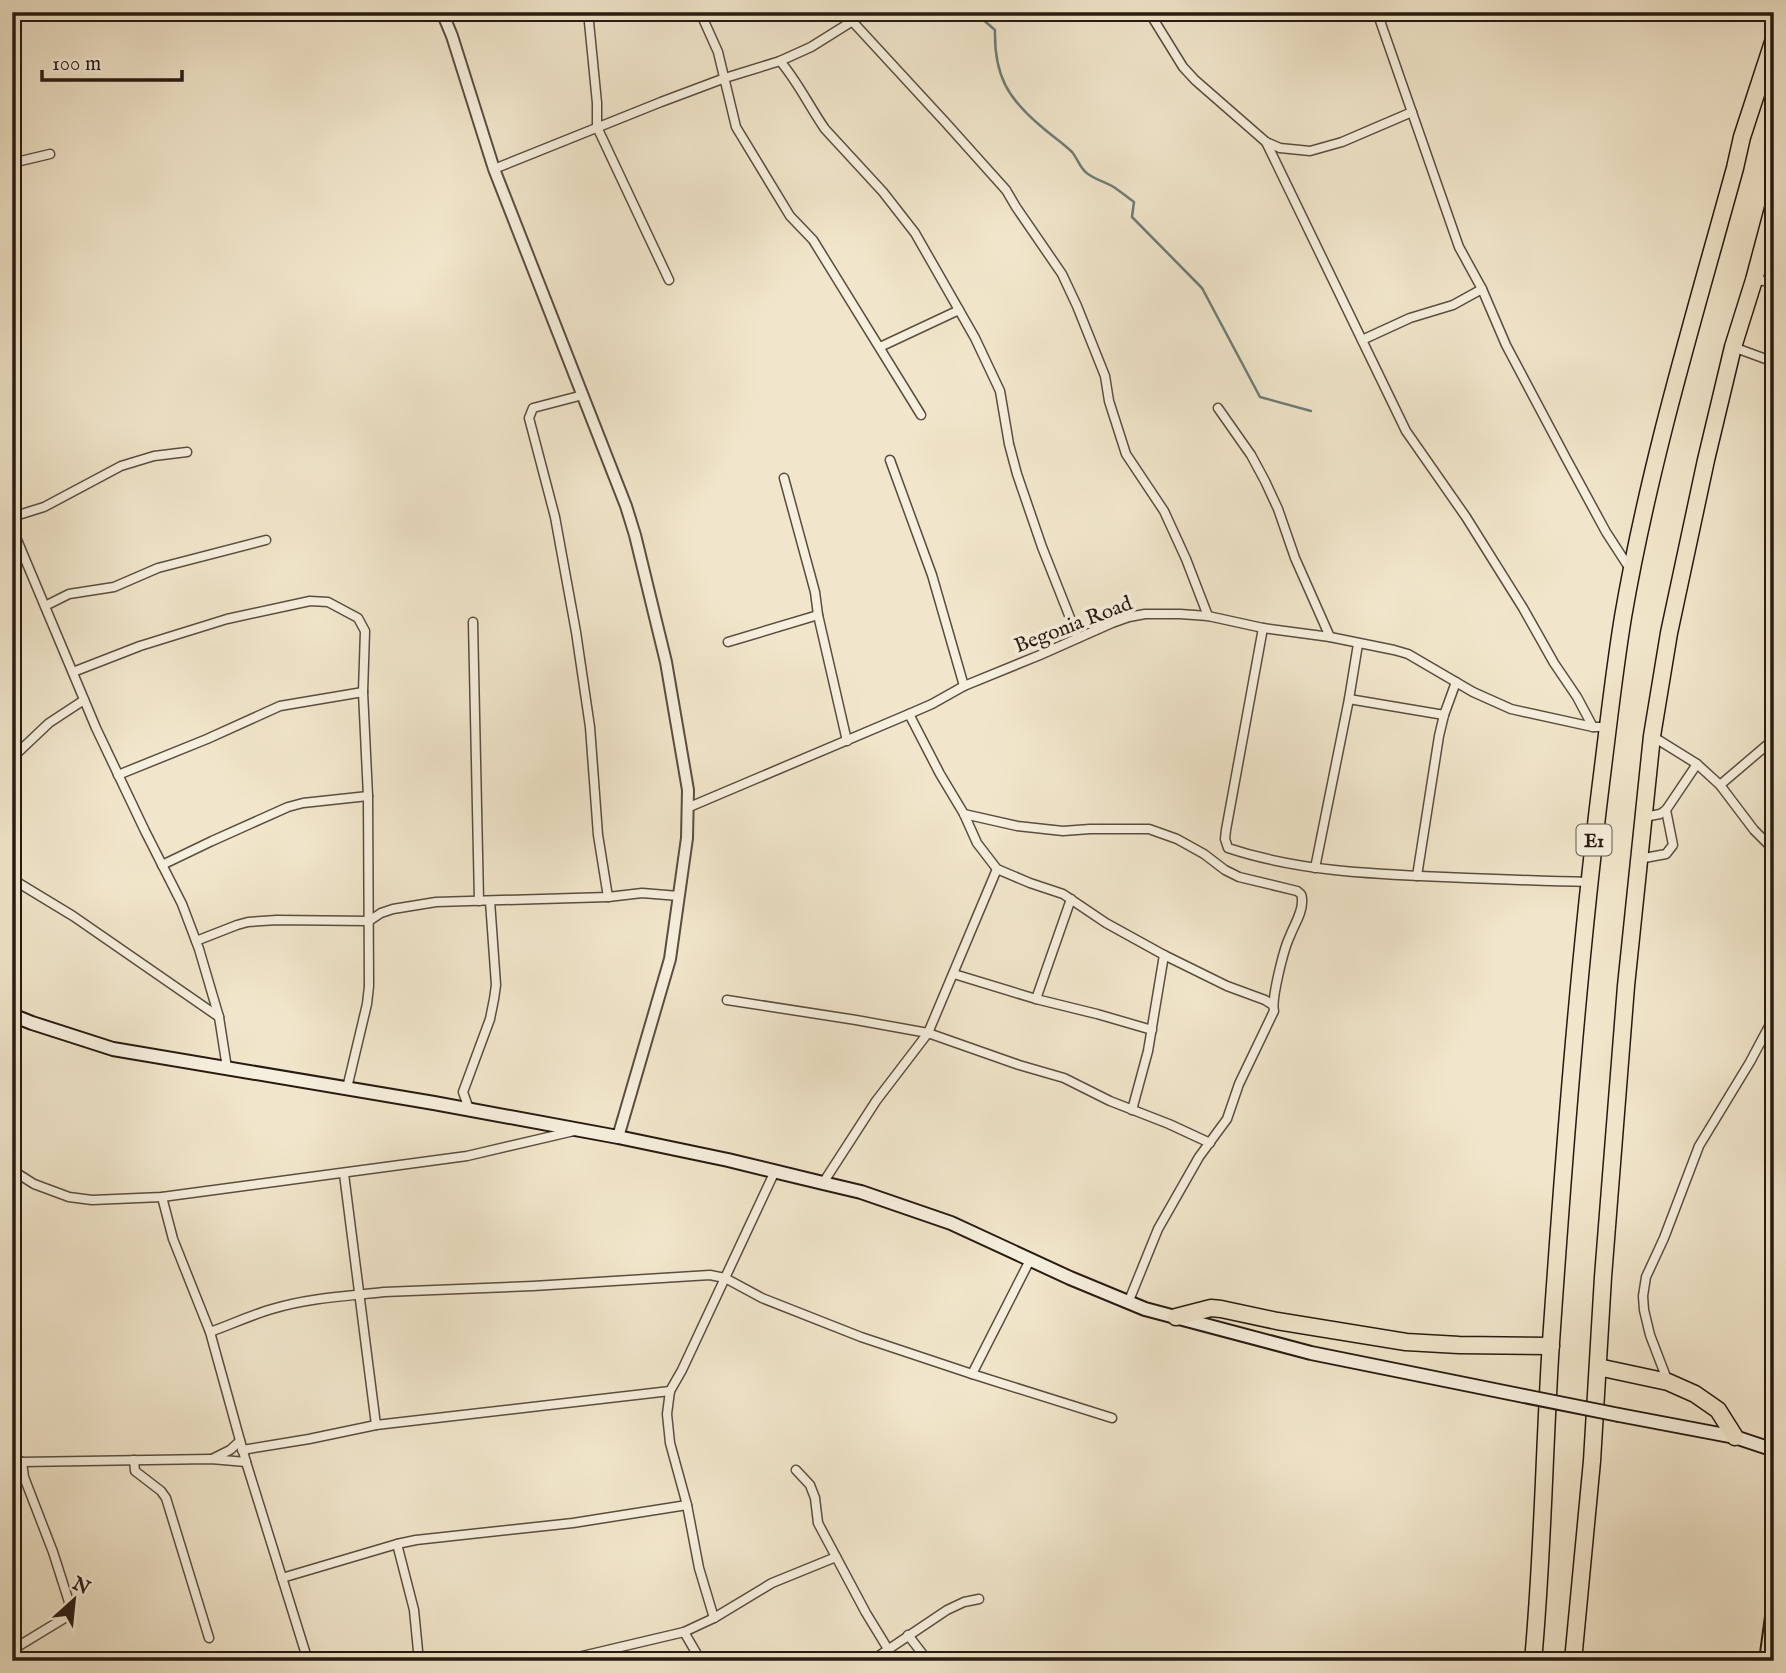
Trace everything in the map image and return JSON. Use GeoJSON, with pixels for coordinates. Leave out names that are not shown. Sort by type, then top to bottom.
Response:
{"type":"FeatureCollection","features":[{"type":"Feature","properties":{"kind":"highway","name":"E1"},"geometry":{"type":"LineString","coordinates":[[1534,1661],[1551,1346],[1600,727],[1648,489],[1735,168],[1741,137],[1774,39]]}},
{"type":"Feature","properties":{"kind":"highway","name":"E1"},"geometry":{"type":"LineString","coordinates":[[1573,1661],[1592,1461],[1626,986],[1653,736],[1669,633],[1706,460],[1733,347],[1774,205]]}},
{"type":"Feature","properties":{"kind":"highway"},"geometry":{"type":"LineString","coordinates":[[1176,1317],[1210,1308],[1406,1342],[1551,1346]]}},
{"type":"Feature","properties":{"kind":"highway"},"geometry":{"type":"LineString","coordinates":[[1598,1367],[1668,1382],[1695,1394],[1718,1409],[1735,1437]]}},
{"type":"Feature","properties":{"kind":"highway"},"geometry":{"type":"LineString","coordinates":[[1767,1661],[1774,1609]]}},
{"type":"Feature","properties":{"kind":"main road"},"geometry":{"type":"LineString","coordinates":[[12,1015],[113,1049],[470,1109],[618,1137],[861,1192],[951,1223],[1145,1309],[1311,1353],[1735,1437],[1774,1450]]}},
{"type":"Feature","properties":{"kind":"street"},"geometry":{"type":"LineString","coordinates":[[442,12],[494,169],[626,506],[666,662],[688,790],[687,838],[670,959],[618,1137]]}},
{"type":"Feature","properties":{"kind":"street"},"geometry":{"type":"LineString","coordinates":[[588,12],[597,127],[669,280]]}},
{"type":"Feature","properties":{"kind":"street"},"geometry":{"type":"LineString","coordinates":[[700,12],[718,52],[736,127],[790,216],[813,240],[921,415]]}},
{"type":"Feature","properties":{"kind":"street"},"geometry":{"type":"LineString","coordinates":[[494,169],[725,78],[780,61],[810,47],[851,17],[867,12]]}},
{"type":"Feature","properties":{"kind":"street"},"geometry":{"type":"LineString","coordinates":[[1149,12],[1182,66],[1195,80],[1266,142],[1280,148],[1310,151],[1342,142],[1412,112]]}},
{"type":"Feature","properties":{"kind":"street"},"geometry":{"type":"LineString","coordinates":[[1377,12],[1459,247],[1482,289],[1506,345],[1606,532],[1632,572]]}},
{"type":"Feature","properties":{"kind":"street"},"geometry":{"type":"LineString","coordinates":[[851,17],[1006,190],[1062,274],[1105,376],[1126,454],[1164,511],[1208,616]]}},
{"type":"Feature","properties":{"kind":"street"},"geometry":{"type":"LineString","coordinates":[[780,61],[794,77],[825,129],[883,192],[915,233],[975,338],[999,391],[1017,474],[1042,547],[1079,638]]}},
{"type":"Feature","properties":{"kind":"street"},"geometry":{"type":"LineString","coordinates":[[1266,142],[1406,431],[1466,517],[1554,663],[1600,727]]}},
{"type":"Feature","properties":{"kind":"street"},"geometry":{"type":"LineString","coordinates":[[12,163],[50,154]]}},
{"type":"Feature","properties":{"kind":"street"},"geometry":{"type":"LineString","coordinates":[[1754,280],[1774,282]]}},
{"type":"Feature","properties":{"kind":"street"},"geometry":{"type":"LineString","coordinates":[[1362,340],[1410,318],[1453,304],[1482,289]]}},
{"type":"Feature","properties":{"kind":"street"},"geometry":{"type":"LineString","coordinates":[[880,347],[960,310]]}},
{"type":"Feature","properties":{"kind":"street"},"geometry":{"type":"LineString","coordinates":[[1733,347],[1774,362]]}},
{"type":"Feature","properties":{"kind":"street"},"geometry":{"type":"LineString","coordinates":[[583,395],[533,408],[528,418],[555,517],[576,632],[590,727],[598,835],[608,897]]}},
{"type":"Feature","properties":{"kind":"street"},"geometry":{"type":"LineString","coordinates":[[1218,408],[1251,455],[1265,481],[1330,637]]}},
{"type":"Feature","properties":{"kind":"street"},"geometry":{"type":"LineString","coordinates":[[12,517],[44,507],[121,466],[154,456],[187,452]]}},
{"type":"Feature","properties":{"kind":"street"},"geometry":{"type":"LineString","coordinates":[[890,460],[932,575],[964,686]]}},
{"type":"Feature","properties":{"kind":"street"},"geometry":{"type":"LineString","coordinates":[[784,478],[815,592],[847,741]]}},
{"type":"Feature","properties":{"kind":"street"},"geometry":{"type":"LineString","coordinates":[[12,528],[84,700],[182,904],[219,1017],[228,1068]]}},
{"type":"Feature","properties":{"kind":"street"},"geometry":{"type":"LineString","coordinates":[[45,606],[69,594],[114,587],[158,568],[266,540]]}},
{"type":"Feature","properties":{"kind":"street"},"geometry":{"type":"LineString","coordinates":[[73,672],[140,646],[227,619],[310,601],[328,602],[358,618],[362,623],[365,631],[363,692],[368,796],[369,986],[347,1088]]}},
{"type":"Feature","properties":{"kind":"street","name":"Begonia Road"},"geometry":{"type":"LineString","coordinates":[[687,808],[932,704],[964,686],[1129,617],[1145,614],[1208,616],[1394,650],[1408,654],[1511,709],[1600,727]]}},
{"type":"Feature","properties":{"kind":"street"},"geometry":{"type":"LineString","coordinates":[[728,642],[818,615]]}},
{"type":"Feature","properties":{"kind":"street"},"geometry":{"type":"LineString","coordinates":[[472,622],[479,901]]}},
{"type":"Feature","properties":{"kind":"street"},"geometry":{"type":"LineString","coordinates":[[1263,628],[1225,839],[1228,848],[1260,858],[1382,875],[1588,882]]}},
{"type":"Feature","properties":{"kind":"street"},"geometry":{"type":"LineString","coordinates":[[1315,867],[1358,644]]}},
{"type":"Feature","properties":{"kind":"street"},"geometry":{"type":"LineString","coordinates":[[1417,876],[1444,715],[1456,682]]}},
{"type":"Feature","properties":{"kind":"street"},"geometry":{"type":"LineString","coordinates":[[118,775],[280,706],[363,692]]}},
{"type":"Feature","properties":{"kind":"street"},"geometry":{"type":"LineString","coordinates":[[1349,699],[1444,715]]}},
{"type":"Feature","properties":{"kind":"street"},"geometry":{"type":"LineString","coordinates":[[12,758],[49,723],[84,700]]}},
{"type":"Feature","properties":{"kind":"street"},"geometry":{"type":"LineString","coordinates":[[909,714],[977,843],[997,869],[1071,899],[1106,923],[1164,955],[1273,1005]]}},
{"type":"Feature","properties":{"kind":"street"},"geometry":{"type":"LineString","coordinates":[[1653,736],[1697,764],[1720,785],[1754,830],[1774,850]]}},
{"type":"Feature","properties":{"kind":"street"},"geometry":{"type":"LineString","coordinates":[[1720,785],[1774,738]]}},
{"type":"Feature","properties":{"kind":"street"},"geometry":{"type":"LineString","coordinates":[[1644,817],[1666,810],[1697,764]]}},
{"type":"Feature","properties":{"kind":"street"},"geometry":{"type":"LineString","coordinates":[[162,865],[288,807],[368,796]]}},
{"type":"Feature","properties":{"kind":"street"},"geometry":{"type":"LineString","coordinates":[[1639,859],[1666,854],[1673,845],[1666,810]]}},
{"type":"Feature","properties":{"kind":"street"},"geometry":{"type":"LineString","coordinates":[[964,814],[1017,826],[1063,831],[1149,829],[1178,839],[1239,877],[1297,891],[1301,895],[1303,901],[1283,955],[1274,1011],[1239,1084],[1227,1119],[1199,1157],[1158,1229],[1128,1303]]}},
{"type":"Feature","properties":{"kind":"street"},"geometry":{"type":"LineString","coordinates":[[823,1183],[876,1101],[929,1033],[997,869]]}},
{"type":"Feature","properties":{"kind":"street"},"geometry":{"type":"LineString","coordinates":[[12,879],[84,923],[219,1017]]}},
{"type":"Feature","properties":{"kind":"street"},"geometry":{"type":"LineString","coordinates":[[196,941],[247,922],[369,921],[393,909],[436,902],[608,897],[642,893],[679,896]]}},
{"type":"Feature","properties":{"kind":"street"},"geometry":{"type":"LineString","coordinates":[[1036,999],[1071,899]]}},
{"type":"Feature","properties":{"kind":"street"},"geometry":{"type":"LineString","coordinates":[[470,1109],[463,1092],[490,1019],[496,985],[490,901]]}},
{"type":"Feature","properties":{"kind":"street"},"geometry":{"type":"LineString","coordinates":[[1132,1110],[1148,1051],[1164,955]]}},
{"type":"Feature","properties":{"kind":"street"},"geometry":{"type":"LineString","coordinates":[[954,974],[1152,1030]]}},
{"type":"Feature","properties":{"kind":"street"},"geometry":{"type":"LineString","coordinates":[[727,1000],[929,1033],[1064,1079],[1210,1143]]}},
{"type":"Feature","properties":{"kind":"street"},"geometry":{"type":"LineString","coordinates":[[1668,1382],[1644,1311],[1646,1277],[1699,1146],[1774,1017]]}},
{"type":"Feature","properties":{"kind":"street"},"geometry":{"type":"LineString","coordinates":[[12,1170],[34,1184],[69,1197],[92,1200],[162,1197],[467,1156],[579,1130]]}},
{"type":"Feature","properties":{"kind":"street"},"geometry":{"type":"LineString","coordinates":[[713,1618],[699,1568],[688,1505],[670,1443],[667,1414],[670,1391],[775,1171]]}},
{"type":"Feature","properties":{"kind":"street"},"geometry":{"type":"LineString","coordinates":[[344,1174],[376,1425]]}},
{"type":"Feature","properties":{"kind":"street"},"geometry":{"type":"LineString","coordinates":[[162,1197],[173,1239],[210,1332],[246,1462],[309,1661]]}},
{"type":"Feature","properties":{"kind":"street"},"geometry":{"type":"LineString","coordinates":[[971,1374],[1030,1260]]}},
{"type":"Feature","properties":{"kind":"street"},"geometry":{"type":"LineString","coordinates":[[210,1332],[271,1309],[360,1294],[701,1275],[725,1278],[762,1298],[848,1332],[1112,1418]]}},
{"type":"Feature","properties":{"kind":"street"},"geometry":{"type":"LineString","coordinates":[[211,1459],[241,1445],[309,1439],[376,1425],[670,1391]]}},
{"type":"Feature","properties":{"kind":"street"},"geometry":{"type":"LineString","coordinates":[[12,1457],[22,1462],[63,1463],[211,1459],[246,1462]]}},
{"type":"Feature","properties":{"kind":"street"},"geometry":{"type":"LineString","coordinates":[[134,1460],[135,1471],[166,1498],[209,1638]]}},
{"type":"Feature","properties":{"kind":"street"},"geometry":{"type":"LineString","coordinates":[[12,1650],[63,1619],[67,1614],[69,1602],[24,1477],[22,1462]]}},
{"type":"Feature","properties":{"kind":"street"},"geometry":{"type":"LineString","coordinates":[[796,1470],[810,1485],[816,1498],[818,1523],[866,1614],[888,1649]]}},
{"type":"Feature","properties":{"kind":"street"},"geometry":{"type":"LineString","coordinates":[[282,1578],[415,1540],[573,1523],[688,1505]]}},
{"type":"Feature","properties":{"kind":"street"},"geometry":{"type":"LineString","coordinates":[[397,1544],[415,1616],[419,1661]]}},
{"type":"Feature","properties":{"kind":"street"},"geometry":{"type":"LineString","coordinates":[[561,1661],[684,1632],[772,1583],[836,1557]]}},
{"type":"Feature","properties":{"kind":"street"},"geometry":{"type":"LineString","coordinates":[[870,1661],[964,1602],[979,1599]]}},
{"type":"Feature","properties":{"kind":"street"},"geometry":{"type":"LineString","coordinates":[[684,1632],[701,1661]]}},
{"type":"Feature","properties":{"kind":"street"},"geometry":{"type":"LineString","coordinates":[[908,1635],[928,1661]]}},
{"type":"Feature","properties":{"kind":"waterway"},"geometry":{"type":"LineString","coordinates":[[971,12],[995,30],[997,61],[1001,74],[1021,107],[1072,152],[1085,172],[1112,186],[1134,202],[1132,217],[1202,288],[1260,397],[1311,411]]}}]}
